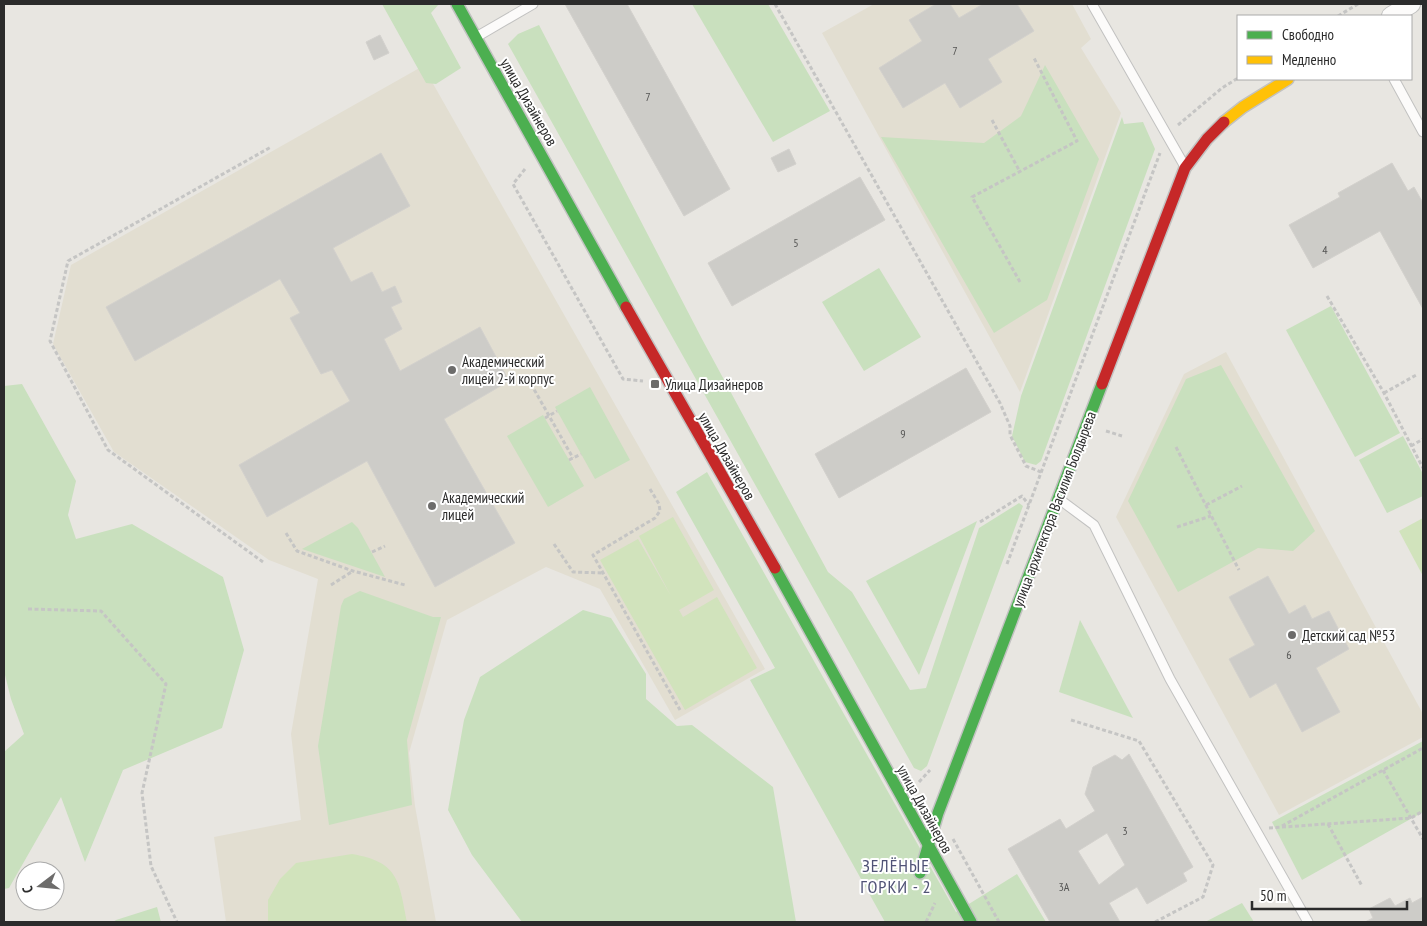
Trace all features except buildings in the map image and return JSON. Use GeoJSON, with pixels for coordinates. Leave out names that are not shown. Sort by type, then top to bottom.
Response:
{"type":"FeatureCollection","features":[{"type":"Feature","properties":{"kind":"street","name":"улица Дизайнеров"},"geometry":{"type":"LineString","coordinates":[[457,4],[710,457],[783,582],[971,922]]}},
{"type":"Feature","properties":{"kind":"street"},"geometry":{"type":"LineString","coordinates":[[1393,15],[1411,4]]}},
{"type":"Feature","properties":{"kind":"street","name":"улица архитектора Василия Болдырева"},"geometry":{"type":"LineString","coordinates":[[920,873],[938,813],[1185,168],[1197,149],[1237,110],[1286,80]]}},
{"type":"Feature","properties":{"kind":"lane"},"geometry":{"type":"LineString","coordinates":[[476,38],[534,4]]}},
{"type":"Feature","properties":{"kind":"lane"},"geometry":{"type":"LineString","coordinates":[[1092,4],[1185,168]]}},
{"type":"Feature","properties":{"kind":"lane"},"geometry":{"type":"LineString","coordinates":[[1395,80],[1423,132]]}},
{"type":"Feature","properties":{"kind":"lane"},"geometry":{"type":"LineString","coordinates":[[1059,499],[1094,526],[1170,679],[1308,922]]}},
{"type":"Feature","properties":{"kind":"path"},"geometry":{"type":"LineString","coordinates":[[775,4],[1000,403],[1010,426],[1010,435],[1026,466],[1040,472]]}},
{"type":"Feature","properties":{"kind":"path"},"geometry":{"type":"LineString","coordinates":[[1340,15],[1358,4]]}},
{"type":"Feature","properties":{"kind":"path"},"geometry":{"type":"LineString","coordinates":[[1020,282],[972,198],[1077,141],[1034,58]]}},
{"type":"Feature","properties":{"kind":"path"},"geometry":{"type":"LineString","coordinates":[[992,120],[1020,172]]}},
{"type":"Feature","properties":{"kind":"path"},"geometry":{"type":"LineString","coordinates":[[263,562],[108,450],[50,341],[68,262],[271,147]]}},
{"type":"Feature","properties":{"kind":"path"},"geometry":{"type":"LineString","coordinates":[[520,162],[525,170],[513,184],[623,380],[644,381]]}},
{"type":"Feature","properties":{"kind":"path"},"geometry":{"type":"LineString","coordinates":[[1327,296],[1384,393],[1423,468]]}},
{"type":"Feature","properties":{"kind":"path"},"geometry":{"type":"LineString","coordinates":[[1384,393],[1418,374]]}},
{"type":"Feature","properties":{"kind":"path"},"geometry":{"type":"LineString","coordinates":[[531,384],[550,415],[571,459],[580,454]]}},
{"type":"Feature","properties":{"kind":"path"},"geometry":{"type":"LineString","coordinates":[[545,418],[557,410]]}},
{"type":"Feature","properties":{"kind":"path"},"geometry":{"type":"LineString","coordinates":[[1411,446],[1423,439]]}},
{"type":"Feature","properties":{"kind":"path"},"geometry":{"type":"LineString","coordinates":[[1176,447],[1240,570]]}},
{"type":"Feature","properties":{"kind":"path"},"geometry":{"type":"LineString","coordinates":[[1206,505],[1242,486]]}},
{"type":"Feature","properties":{"kind":"path"},"geometry":{"type":"LineString","coordinates":[[650,489],[659,504],[660,511],[642,526],[593,555],[680,710]]}},
{"type":"Feature","properties":{"kind":"path"},"geometry":{"type":"LineString","coordinates":[[980,522],[1022,496],[1029,505]]}},
{"type":"Feature","properties":{"kind":"path"},"geometry":{"type":"LineString","coordinates":[[1177,527],[1211,516]]}},
{"type":"Feature","properties":{"kind":"path"},"geometry":{"type":"LineString","coordinates":[[286,533],[297,551],[353,571],[406,585]]}},
{"type":"Feature","properties":{"kind":"path"},"geometry":{"type":"LineString","coordinates":[[554,544],[572,572],[603,573]]}},
{"type":"Feature","properties":{"kind":"path"},"geometry":{"type":"LineString","coordinates":[[372,552],[385,546]]}},
{"type":"Feature","properties":{"kind":"path"},"geometry":{"type":"LineString","coordinates":[[331,584],[353,571]]}},
{"type":"Feature","properties":{"kind":"path"},"geometry":{"type":"LineString","coordinates":[[28,609],[101,610],[166,684],[142,792],[151,866],[177,922]]}},
{"type":"Feature","properties":{"kind":"path"},"geometry":{"type":"LineString","coordinates":[[1071,720],[1139,741],[1213,865],[1202,896],[1155,922]]}},
{"type":"Feature","properties":{"kind":"path"},"geometry":{"type":"LineString","coordinates":[[1279,827],[1423,748]]}},
{"type":"Feature","properties":{"kind":"path"},"geometry":{"type":"LineString","coordinates":[[1383,770],[1423,839]]}},
{"type":"Feature","properties":{"kind":"path"},"geometry":{"type":"LineString","coordinates":[[1256,829],[1411,818],[1423,811]]}},
{"type":"Feature","properties":{"kind":"path"},"geometry":{"type":"LineString","coordinates":[[1328,824],[1362,886]]}},
{"type":"Feature","properties":{"kind":"path"},"geometry":{"type":"LineString","coordinates":[[963,856],[999,922]]}},
{"type":"Feature","properties":{"kind":"path"},"geometry":{"type":"LineString","coordinates":[[926,922],[937,900],[941,908]]}},
{"type":"Feature","properties":{"kind":"shaded area"},"geometry":{"type":"Polygon","coordinates":[[[874,4],[1072,4],[1091,39],[1081,48],[1121,113],[1020,392],[822,33],[874,4]]]}},
{"type":"Feature","properties":{"kind":"shaded area","name":"Академический лицей"},"geometry":{"type":"Polygon","coordinates":[[[423,66],[765,669],[675,720],[600,589],[546,567],[447,620],[409,753],[415,806],[436,922],[226,922],[214,837],[301,820],[291,734],[318,579],[269,560],[114,452],[53,344],[71,265],[423,66]]]}},
{"type":"Feature","properties":{"kind":"shaded area"},"geometry":{"type":"Polygon","coordinates":[[[1226,352],[1423,714],[1423,737],[1279,815],[1116,517],[1184,374],[1226,352]]]}},
{"type":"Feature","properties":{"kind":"green space"},"geometry":{"type":"Polygon","coordinates":[[[382,4],[439,4],[431,13],[461,68],[436,84],[426,83],[382,4]]]}},
{"type":"Feature","properties":{"kind":"green space"},"geometry":{"type":"Polygon","coordinates":[[[692,4],[768,4],[830,111],[773,142],[692,4]]]}},
{"type":"Feature","properties":{"kind":"green space"},"geometry":{"type":"Polygon","coordinates":[[[539,25],[702,339],[828,572],[852,592],[910,690],[926,688],[979,528],[1019,503],[1023,506],[927,766],[921,771],[914,768],[508,44],[518,34],[539,25]]]}},
{"type":"Feature","properties":{"kind":"green space"},"geometry":{"type":"Polygon","coordinates":[[[1045,65],[1099,159],[1047,300],[994,333],[881,137],[984,143],[1021,116],[1045,65]]]}},
{"type":"Feature","properties":{"kind":"green space"},"geometry":{"type":"Polygon","coordinates":[[[1122,117],[1124,124],[1143,122],[1155,149],[1041,461],[1036,465],[1025,462],[1012,436],[1021,396],[1122,117]]]}},
{"type":"Feature","properties":{"kind":"green space"},"geometry":{"type":"Polygon","coordinates":[[[879,268],[921,337],[864,371],[822,302],[879,268]]]}},
{"type":"Feature","properties":{"kind":"green space"},"geometry":{"type":"Polygon","coordinates":[[[1331,306],[1400,433],[1355,457],[1286,330],[1331,306]]]}},
{"type":"Feature","properties":{"kind":"green space"},"geometry":{"type":"Polygon","coordinates":[[[1221,365],[1315,531],[1293,551],[1258,548],[1178,592],[1128,501],[1186,379],[1221,365]]]}},
{"type":"Feature","properties":{"kind":"green space"},"geometry":{"type":"Polygon","coordinates":[[[22,384],[76,481],[68,515],[76,539],[132,524],[223,577],[244,650],[222,728],[123,770],[85,862],[61,797],[24,861],[15,861],[15,878],[9,888],[4,889],[4,752],[24,734],[11,699],[4,671],[4,386],[22,384]]]}},
{"type":"Feature","properties":{"kind":"green space"},"geometry":{"type":"Polygon","coordinates":[[[590,387],[630,460],[595,479],[555,407],[590,387]]]}},
{"type":"Feature","properties":{"kind":"green space"},"geometry":{"type":"Polygon","coordinates":[[[543,415],[584,486],[548,507],[507,436],[543,415]]]}},
{"type":"Feature","properties":{"kind":"green space"},"geometry":{"type":"Polygon","coordinates":[[[1403,436],[1423,474],[1423,496],[1387,513],[1359,460],[1403,436]]]}},
{"type":"Feature","properties":{"kind":"green space"},"geometry":{"type":"Polygon","coordinates":[[[707,472],[956,912],[1017,874],[1046,922],[885,922],[750,680],[775,668],[676,492],[707,472]]]}},
{"type":"Feature","properties":{"kind":"green space"},"geometry":{"type":"Polygon","coordinates":[[[673,517],[714,590],[679,610],[683,617],[717,597],[757,668],[685,710],[600,560],[638,539],[671,596],[639,536],[673,517]]]}},
{"type":"Feature","properties":{"kind":"green space"},"geometry":{"type":"Polygon","coordinates":[[[1423,518],[1423,576],[1399,531],[1423,518]]]}},
{"type":"Feature","properties":{"kind":"green space"},"geometry":{"type":"Polygon","coordinates":[[[977,521],[919,675],[866,581],[977,521]]]}},
{"type":"Feature","properties":{"kind":"green space"},"geometry":{"type":"Polygon","coordinates":[[[352,522],[358,528],[385,577],[302,549],[352,522]]]}},
{"type":"Feature","properties":{"kind":"green space"},"geometry":{"type":"Polygon","coordinates":[[[360,591],[433,617],[441,617],[407,740],[412,805],[329,825],[318,746],[341,606],[344,599],[360,591]]]}},
{"type":"Feature","properties":{"kind":"green space"},"geometry":{"type":"Polygon","coordinates":[[[583,610],[611,618],[646,674],[646,699],[677,726],[692,725],[773,787],[796,922],[522,922],[472,855],[448,810],[464,720],[480,677],[583,610]]]}},
{"type":"Feature","properties":{"kind":"green space"},"geometry":{"type":"Polygon","coordinates":[[[1080,620],[1133,718],[1059,692],[1080,620]]]}},
{"type":"Feature","properties":{"kind":"green space"},"geometry":{"type":"Polygon","coordinates":[[[1423,741],[1423,812],[1302,880],[1272,822],[1423,741]]]}},
{"type":"Feature","properties":{"kind":"green space"},"geometry":{"type":"Polygon","coordinates":[[[352,854],[379,862],[388,868],[394,876],[402,895],[407,922],[268,922],[268,900],[280,879],[296,863],[352,854]]]}},
{"type":"Feature","properties":{"kind":"green space"},"geometry":{"type":"Polygon","coordinates":[[[1242,903],[1254,922],[1205,922],[1242,903]]]}},
{"type":"Feature","properties":{"kind":"green space"},"geometry":{"type":"Polygon","coordinates":[[[157,907],[161,922],[113,922],[116,920],[157,907]]]}},
{"type":"Feature","properties":{"kind":"traffic: fast"},"geometry":{"type":"LineString","coordinates":[[457,4],[626,307]]}},
{"type":"Feature","properties":{"kind":"traffic: fast"},"geometry":{"type":"LineString","coordinates":[[920,873],[938,813],[1102,384]]}},
{"type":"Feature","properties":{"kind":"traffic: fast"},"geometry":{"type":"LineString","coordinates":[[775,568],[971,922]]}},
{"type":"Feature","properties":{"kind":"traffic: slow"},"geometry":{"type":"LineString","coordinates":[[1224,122],[1243,107],[1286,80]]}},
{"type":"Feature","properties":{"kind":"traffic: jam"},"geometry":{"type":"LineString","coordinates":[[1102,384],[1185,168],[1207,139],[1224,122]]}},
{"type":"Feature","properties":{"kind":"traffic: jam"},"geometry":{"type":"LineString","coordinates":[[626,307],[775,568]]}},
{"type":"Feature","properties":{"kind":"place","name":"Академический лицей 2-й корпус"},"geometry":{"type":"Point","coordinates":[452,370]}},
{"type":"Feature","properties":{"kind":"place","name":"Улица Дизайнеров"},"geometry":{"type":"Point","coordinates":[655,384]}},
{"type":"Feature","properties":{"kind":"place","name":"Академический лицей"},"geometry":{"type":"Point","coordinates":[432,506]}},
{"type":"Feature","properties":{"kind":"place","name":"Детский сад №53"},"geometry":{"type":"Point","coordinates":[1292,635]}},
{"type":"Feature","properties":{"kind":"district","name":"ЗЕЛЁНЫЕ ГОРКИ - 2"},"geometry":{"type":"Point","coordinates":[896,875]}}]}
